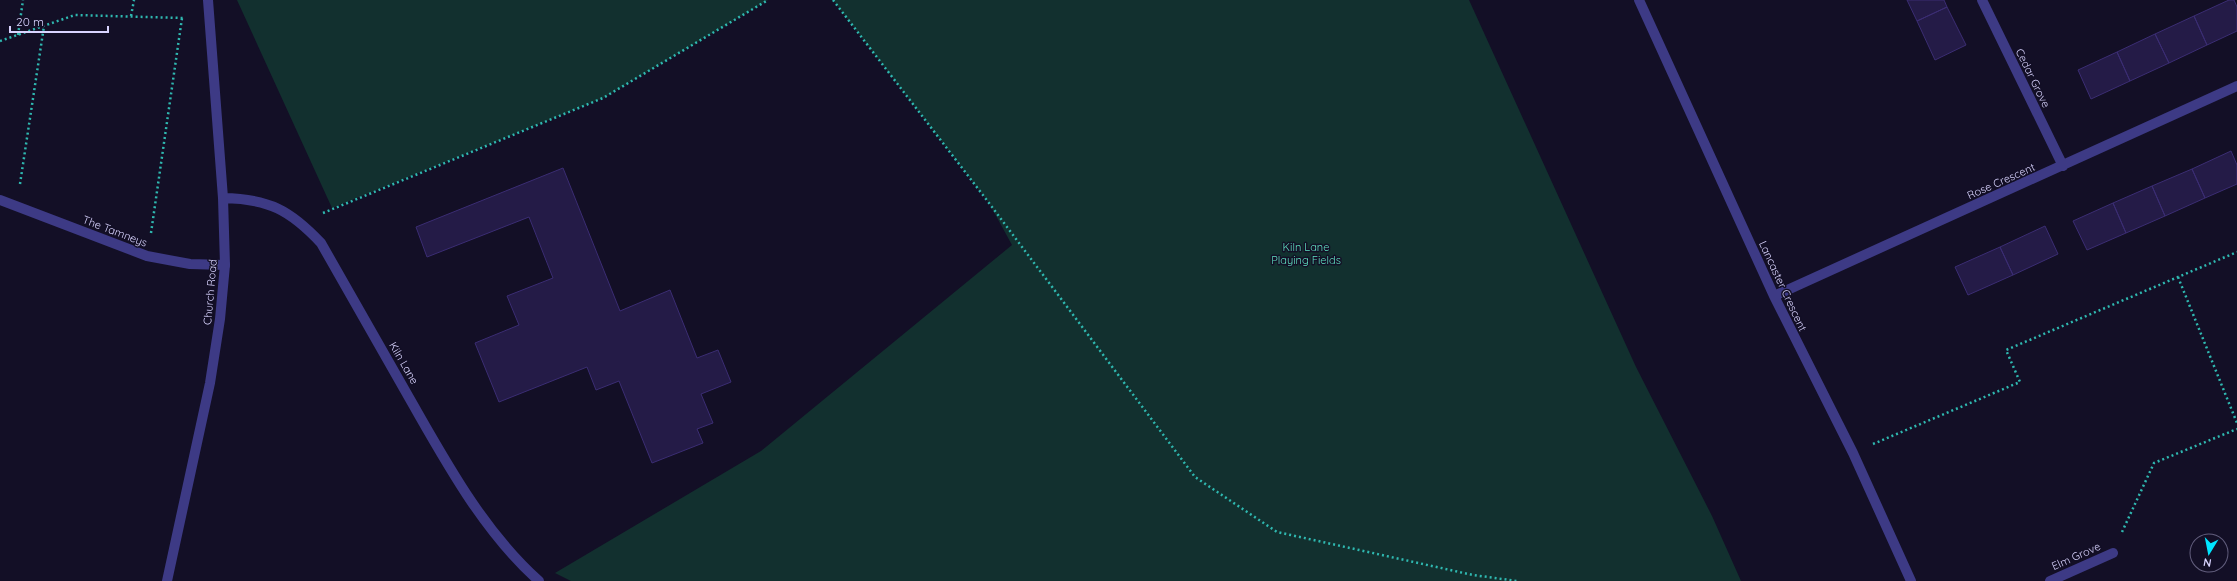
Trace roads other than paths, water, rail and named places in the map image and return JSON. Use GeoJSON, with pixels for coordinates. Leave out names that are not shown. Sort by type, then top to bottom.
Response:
{"type":"FeatureCollection","features":[{"type":"Feature","properties":{"kind":"street","name":"Church Road"},"geometry":{"type":"LineString","coordinates":[[167,581],[210,383],[220,319],[225,265],[223,198],[208,19],[208,0]]}},
{"type":"Feature","properties":{"kind":"street","name":"Lancaster Crescent"},"geometry":{"type":"LineString","coordinates":[[1639,0],[1774,296],[1852,453],[1911,581]]}},
{"type":"Feature","properties":{"kind":"street","name":"Cedar Grove"},"geometry":{"type":"LineString","coordinates":[[1982,0],[2063,166]]}},
{"type":"Feature","properties":{"kind":"street","name":"Rose Crescent"},"geometry":{"type":"LineString","coordinates":[[1774,296],[2237,86]]}},
{"type":"Feature","properties":{"kind":"street","name":"Kiln Lane"},"geometry":{"type":"LineString","coordinates":[[223,198],[262,202],[282,210],[303,224],[322,243],[428,430],[463,488],[494,532],[538,581]]}},
{"type":"Feature","properties":{"kind":"street","name":"The Tamneys"},"geometry":{"type":"LineString","coordinates":[[0,200],[147,256],[190,264],[225,265]]}},
{"type":"Feature","properties":{"kind":"street","name":"Elm Grove"},"geometry":{"type":"LineString","coordinates":[[2050,581],[2113,553]]}},
{"type":"Feature","properties":{"kind":"park label","name":"Kiln Lane Playing Fields"},"geometry":{"type":"Point","coordinates":[1306,253]}}]}
